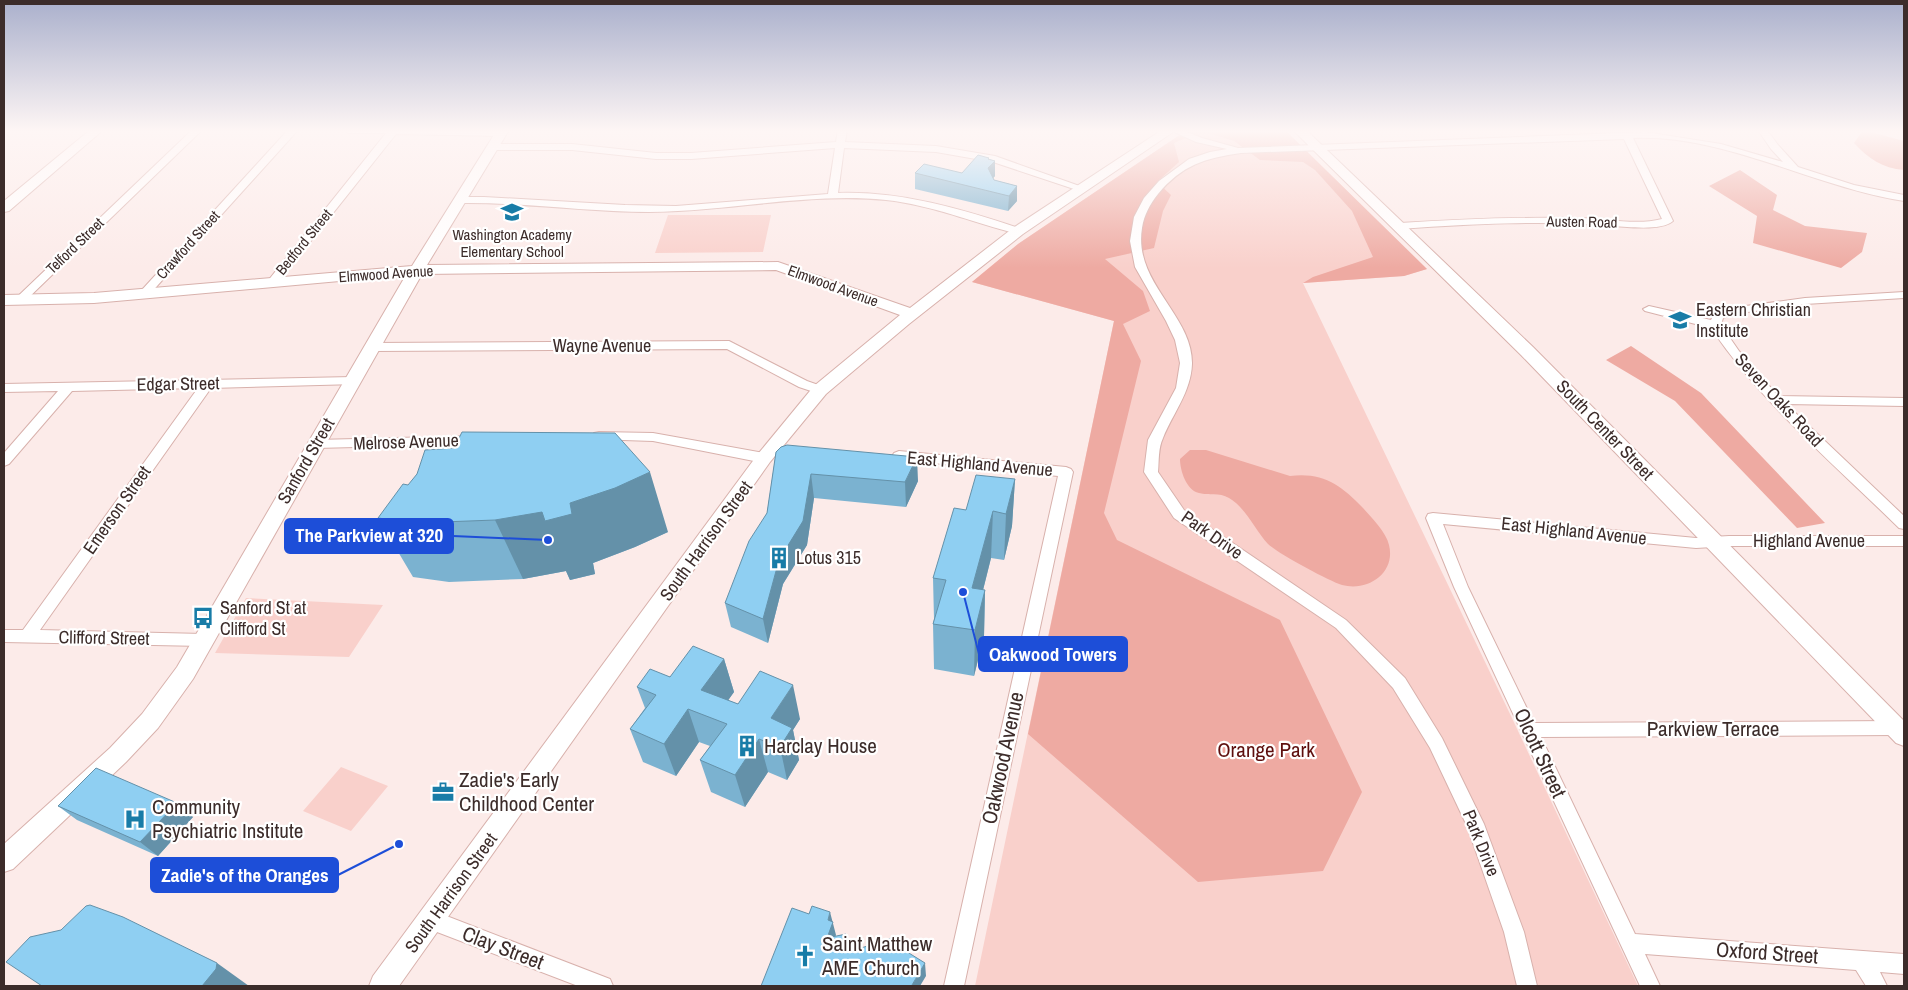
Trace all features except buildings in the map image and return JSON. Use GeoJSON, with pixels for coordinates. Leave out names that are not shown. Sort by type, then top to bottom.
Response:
{"type":"FeatureCollection","features":[{"type":"Feature","properties":{"kind":"main road"},"geometry":{"type":"LineString","coordinates":[[4,208],[42,176]]}},
{"type":"Feature","properties":{"kind":"main road","name":"Sanford Street"},"geometry":{"type":"LineString","coordinates":[[4,860],[118,754],[150,721],[185,673],[372,347],[475,176]]}},
{"type":"Feature","properties":{"kind":"main road","name":"South Harrison Street"},"geometry":{"type":"LineString","coordinates":[[383,986],[820,390],[911,314],[1018,231],[1101,176]]}},
{"type":"Feature","properties":{"kind":"main road","name":"South Center Street"},"geometry":{"type":"LineString","coordinates":[[1348,176],[1527,351],[1901,732]]}},
{"type":"Feature","properties":{"kind":"main road","name":"Elmwood Avenue"},"geometry":{"type":"LineString","coordinates":[[11,300],[144,294],[417,270],[778,266],[911,314]]}},
{"type":"Feature","properties":{"kind":"street","name":"Telford Street"},"geometry":{"type":"LineString","coordinates":[[11,300],[146,176]]}},
{"type":"Feature","properties":{"kind":"street","name":"Crawford Street"},"geometry":{"type":"LineString","coordinates":[[144,294],[251,176]]}},
{"type":"Feature","properties":{"kind":"street","name":"Bedford Street"},"geometry":{"type":"LineString","coordinates":[[271,284],[357,176]]}},
{"type":"Feature","properties":{"kind":"street"},"geometry":{"type":"LineString","coordinates":[[832,197],[834,176]]}},
{"type":"Feature","properties":{"kind":"street"},"geometry":{"type":"LineString","coordinates":[[1045,176],[1083,189]]}},
{"type":"Feature","properties":{"kind":"street","name":"Park Drive"},"geometry":{"type":"LineString","coordinates":[[1171,176],[1162,183],[1149,198],[1139,217],[1134,241],[1140,266],[1181,340],[1186,364],[1182,388],[1155,440],[1151,472],[1179,514],[1341,624],[1399,683],[1436,743],[1475,824],[1514,932],[1527,986]]}},
{"type":"Feature","properties":{"kind":"street","name":"Austen Road"},"geometry":{"type":"LineString","coordinates":[[1400,226],[1494,220],[1585,221],[1656,225],[1668,221],[1647,176]]}},
{"type":"Feature","properties":{"kind":"street","name":"Park Drive"},"geometry":{"type":"LineString","coordinates":[[1817,176],[1863,191],[1904,198]]}},
{"type":"Feature","properties":{"kind":"street"},"geometry":{"type":"LineString","coordinates":[[460,200],[498,198],[608,209],[651,210],[868,196],[909,200],[954,210],[1018,231]]}},
{"type":"Feature","properties":{"kind":"street"},"geometry":{"type":"LineString","coordinates":[[1649,309],[1715,325],[1718,316],[1731,311],[1805,301],[1904,295]]}},
{"type":"Feature","properties":{"kind":"street","name":"Seven Oaks Road"},"geometry":{"type":"LineString","coordinates":[[1715,325],[1746,367],[1799,427],[1851,472],[1904,524]]}},
{"type":"Feature","properties":{"kind":"street","name":"Wayne Avenue"},"geometry":{"type":"LineString","coordinates":[[372,347],[729,345],[803,384],[820,390]]}},
{"type":"Feature","properties":{"kind":"street","name":"Edgar Street"},"geometry":{"type":"LineString","coordinates":[[4,388],[353,381]]}},
{"type":"Feature","properties":{"kind":"street","name":"Emerson Street"},"geometry":{"type":"LineString","coordinates":[[27,636],[207,384]]}},
{"type":"Feature","properties":{"kind":"street"},"geometry":{"type":"LineString","coordinates":[[4,461],[69,386]]}},
{"type":"Feature","properties":{"kind":"street"},"geometry":{"type":"LineString","coordinates":[[1774,400],[1904,402]]}},
{"type":"Feature","properties":{"kind":"street"},"geometry":{"type":"LineString","coordinates":[[589,437],[653,437],[777,451]]}},
{"type":"Feature","properties":{"kind":"street","name":"Melrose Avenue"},"geometry":{"type":"LineString","coordinates":[[316,444],[490,439]]}},
{"type":"Feature","properties":{"kind":"street","name":"East Highland Avenue"},"geometry":{"type":"LineString","coordinates":[[883,455],[1066,472]]}},
{"type":"Feature","properties":{"kind":"street","name":"Oakwood Avenue"},"geometry":{"type":"LineString","coordinates":[[954,986],[1066,472]]}},
{"type":"Feature","properties":{"kind":"street","name":"East Highland Avenue"},"geometry":{"type":"LineString","coordinates":[[1433,518],[1696,543],[1714,542]]}},
{"type":"Feature","properties":{"kind":"street","name":"Olcott Street"},"geometry":{"type":"LineString","coordinates":[[1433,518],[1461,587],[1650,986]]}},
{"type":"Feature","properties":{"kind":"street","name":"Highland Avenue"},"geometry":{"type":"LineString","coordinates":[[1714,542],[1904,541]]}},
{"type":"Feature","properties":{"kind":"street","name":"Clifford Street"},"geometry":{"type":"LineString","coordinates":[[4,636],[203,640]]}},
{"type":"Feature","properties":{"kind":"street","name":"Parkview Terrace"},"geometry":{"type":"LineString","coordinates":[[1529,730],[1901,732]]}},
{"type":"Feature","properties":{"kind":"street","name":"Clay Street"},"geometry":{"type":"LineString","coordinates":[[431,920],[603,986]]}},
{"type":"Feature","properties":{"kind":"street","name":"Oxford Street"},"geometry":{"type":"LineString","coordinates":[[1629,943],[1904,964]]}},
{"type":"Feature","properties":{"kind":"street"},"geometry":{"type":"LineString","coordinates":[[1861,960],[1876,986]]}},
{"type":"Feature","properties":{"kind":"green space","name":"Orange Park"},"geometry":{"type":"Polygon","coordinates":[[[1119,176],[1332,176],[1427,269],[1404,276],[1303,283],[1511,716],[1638,986],[975,986],[1114,321],[972,282],[1018,244],[1119,176]]]}},
{"type":"Feature","properties":{"kind":"green space"},"geometry":{"type":"Polygon","coordinates":[[[668,215],[771,215],[763,252],[655,253],[668,215]]]}},
{"type":"Feature","properties":{"kind":"green space"},"geometry":{"type":"Polygon","coordinates":[[[246,598],[383,605],[349,657],[215,653],[246,598]]]}},
{"type":"Feature","properties":{"kind":"green space"},"geometry":{"type":"Polygon","coordinates":[[[341,767],[388,786],[351,831],[303,811],[341,767]]]}},
{"type":"Feature","properties":{"kind":"shaded area"},"geometry":{"type":"Polygon","coordinates":[[[1119,176],[1163,176],[1157,182],[1171,195],[1163,211],[1154,248],[1105,259],[1143,291],[1150,311],[1123,324],[1141,361],[1104,513],[1117,540],[1280,620],[1362,792],[1323,871],[1198,882],[1028,734],[1114,321],[972,282],[1018,244],[1119,176]]]}},
{"type":"Feature","properties":{"kind":"shaded area"},"geometry":{"type":"Polygon","coordinates":[[[1321,176],[1332,176],[1427,269],[1404,276],[1303,283],[1313,277],[1373,257],[1352,211],[1321,176]]]}},
{"type":"Feature","properties":{"kind":"shaded area"},"geometry":{"type":"Polygon","coordinates":[[[1728,176],[1749,176],[1777,195],[1773,210],[1805,226],[1867,233],[1862,252],[1841,268],[1753,243],[1757,216],[1709,186],[1728,176]]]}},
{"type":"Feature","properties":{"kind":"shaded area"},"geometry":{"type":"Polygon","coordinates":[[[1631,346],[1701,393],[1825,523],[1797,528],[1675,401],[1606,360],[1631,346]]]}},
{"type":"Feature","properties":{"kind":"shaded area"},"geometry":{"type":"Polygon","coordinates":[[[1190,450],[1206,450],[1290,476],[1302,475],[1322,478],[1339,487],[1363,508],[1385,535],[1390,555],[1384,572],[1370,583],[1361,586],[1342,585],[1315,573],[1282,554],[1268,544],[1235,502],[1225,496],[1199,493],[1187,484],[1181,469],[1180,459],[1190,450]]]}},
{"type":"Feature","properties":{"kind":"place","name":"Washington Academy Elementary School"},"geometry":{"type":"Point","coordinates":[512,212]}},
{"type":"Feature","properties":{"kind":"place","name":"Eastern Christian Institute"},"geometry":{"type":"Point","coordinates":[1680,320]}},
{"type":"Feature","properties":{"kind":"place","name":"The Parkview at 320"},"geometry":{"type":"Point","coordinates":[548,540]}},
{"type":"Feature","properties":{"kind":"place","name":"Lotus 315"},"geometry":{"type":"Point","coordinates":[779,558]}},
{"type":"Feature","properties":{"kind":"place","name":"Oakwood Towers"},"geometry":{"type":"Point","coordinates":[963,592]}},
{"type":"Feature","properties":{"kind":"place","name":"Sanford St at Clifford St"},"geometry":{"type":"Point","coordinates":[203,618]}},
{"type":"Feature","properties":{"kind":"place","name":"Harclay House"},"geometry":{"type":"Point","coordinates":[747,746]}},
{"type":"Feature","properties":{"kind":"place","name":"Zadie's Early Childhood Center"},"geometry":{"type":"Point","coordinates":[443,792]}},
{"type":"Feature","properties":{"kind":"place","name":"Community Psychiatric Institute"},"geometry":{"type":"Point","coordinates":[135,819]}},
{"type":"Feature","properties":{"kind":"place","name":"Zadie's of the Oranges"},"geometry":{"type":"Point","coordinates":[399,844]}},
{"type":"Feature","properties":{"kind":"place","name":"Saint Matthew AME Church"},"geometry":{"type":"Point","coordinates":[805,956]}}]}
